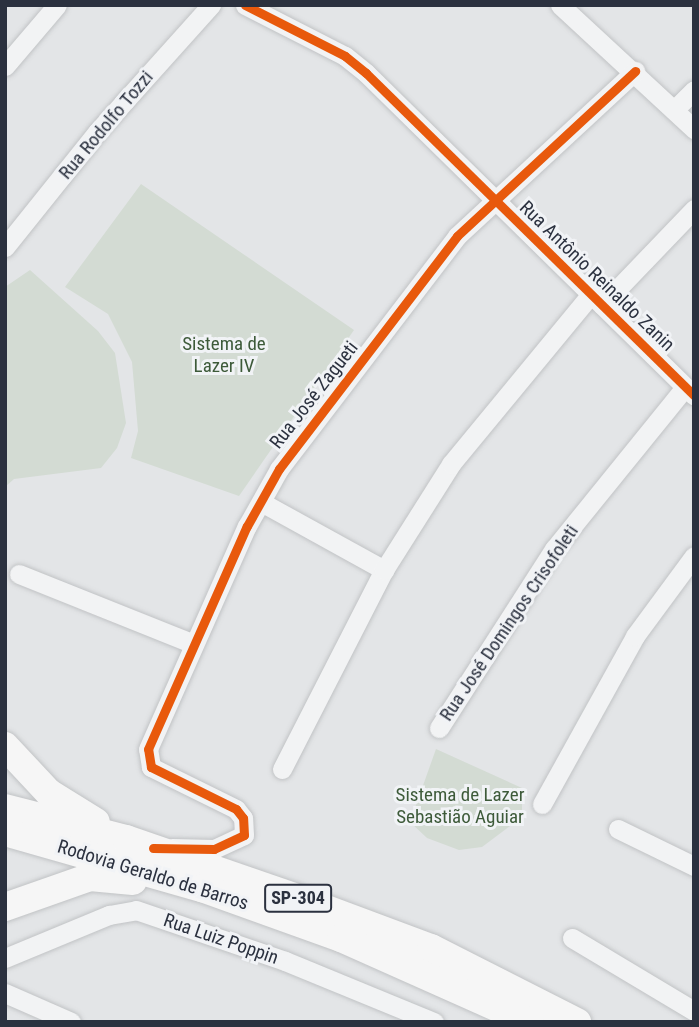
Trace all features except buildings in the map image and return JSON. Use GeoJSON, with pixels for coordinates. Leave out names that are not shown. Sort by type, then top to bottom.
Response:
{"type":"FeatureCollection","features":[{"type":"Feature","properties":{"kind":"highway"},"geometry":{"type":"LineString","coordinates":[[5,746],[49,793],[126,839]]}},
{"type":"Feature","properties":{"kind":"highway","name":"Rodovia Geraldo de Barros"},"geometry":{"type":"LineString","coordinates":[[5,808],[126,839],[431,948],[577,1022]]}},
{"type":"Feature","properties":{"kind":"highway","name":"Rodovia Geraldo de Barros"},"geometry":{"type":"LineString","coordinates":[[5,832],[202,888],[444,980],[530,1022]]}},
{"type":"Feature","properties":{"kind":"highway"},"geometry":{"type":"LineString","coordinates":[[5,907],[106,876],[309,927]]}},
{"type":"Feature","properties":{"kind":"street"},"geometry":{"type":"LineString","coordinates":[[5,66],[57,5]]}},
{"type":"Feature","properties":{"kind":"street","name":"Rua Rodolfo Tozzi"},"geometry":{"type":"LineString","coordinates":[[5,247],[97,132],[211,5]]}},
{"type":"Feature","properties":{"kind":"street","name":"Rua Antônio Reinaldo Zanin"},"geometry":{"type":"LineString","coordinates":[[245,5],[345,56],[689,391]]}},
{"type":"Feature","properties":{"kind":"street"},"geometry":{"type":"LineString","coordinates":[[559,5],[635,71],[694,129]]}},
{"type":"Feature","properties":{"kind":"street","name":"Rua José Zagueti"},"geometry":{"type":"LineString","coordinates":[[153,848],[227,846],[243,835],[245,827],[236,809],[152,767],[148,759],[152,736],[261,502],[302,434],[457,236],[493,198],[635,71]]}},
{"type":"Feature","properties":{"kind":"street"},"geometry":{"type":"LineString","coordinates":[[674,110],[694,90]]}},
{"type":"Feature","properties":{"kind":"street"},"geometry":{"type":"LineString","coordinates":[[282,769],[384,570],[451,464],[596,300],[694,209]]}},
{"type":"Feature","properties":{"kind":"street","name":"Rua José Domingos Crisofoleti"},"geometry":{"type":"LineString","coordinates":[[439,728],[554,549],[689,391]]}},
{"type":"Feature","properties":{"kind":"street"},"geometry":{"type":"LineString","coordinates":[[261,502],[384,570]]}},
{"type":"Feature","properties":{"kind":"street"},"geometry":{"type":"LineString","coordinates":[[542,804],[635,636],[694,556]]}},
{"type":"Feature","properties":{"kind":"street"},"geometry":{"type":"LineString","coordinates":[[19,574],[194,644]]}},
{"type":"Feature","properties":{"kind":"street"},"geometry":{"type":"LineString","coordinates":[[618,829],[694,866]]}},
{"type":"Feature","properties":{"kind":"street","name":"Rua Luiz Poppin"},"geometry":{"type":"LineString","coordinates":[[5,959],[109,915],[136,910],[285,961],[434,1022]]}},
{"type":"Feature","properties":{"kind":"street"},"geometry":{"type":"LineString","coordinates":[[572,938],[694,1011]]}},
{"type":"Feature","properties":{"kind":"street"},"geometry":{"type":"LineString","coordinates":[[5,959],[5,981]]}},
{"type":"Feature","properties":{"kind":"street"},"geometry":{"type":"LineString","coordinates":[[5,993],[71,1022]]}},
{"type":"Feature","properties":{"kind":"green space","name":"Sistema de Lazer IV"},"geometry":{"type":"Polygon","coordinates":[[[141,184],[354,330],[239,496],[131,458],[138,431],[132,362],[108,314],[65,287],[141,184]]]}},
{"type":"Feature","properties":{"kind":"green space"},"geometry":{"type":"Polygon","coordinates":[[[30,270],[98,331],[115,353],[126,423],[117,448],[101,468],[14,479],[5,487],[5,287],[30,270]]]}},
{"type":"Feature","properties":{"kind":"green space","name":"Sistema de Lazer Sebastião Aguiar"},"geometry":{"type":"Polygon","coordinates":[[[436,749],[522,788],[522,817],[482,847],[459,850],[427,838],[410,822],[436,749]]]}},
{"type":"Feature","properties":{"kind":"cycle path"},"geometry":{"type":"LineString","coordinates":[[245,5],[345,56],[366,73],[694,395]]}},
{"type":"Feature","properties":{"kind":"cycle path"},"geometry":{"type":"LineString","coordinates":[[153,848],[214,849],[244,835],[243,818],[236,809],[151,767],[148,749],[247,526],[279,469],[457,236],[635,71]]}}]}
